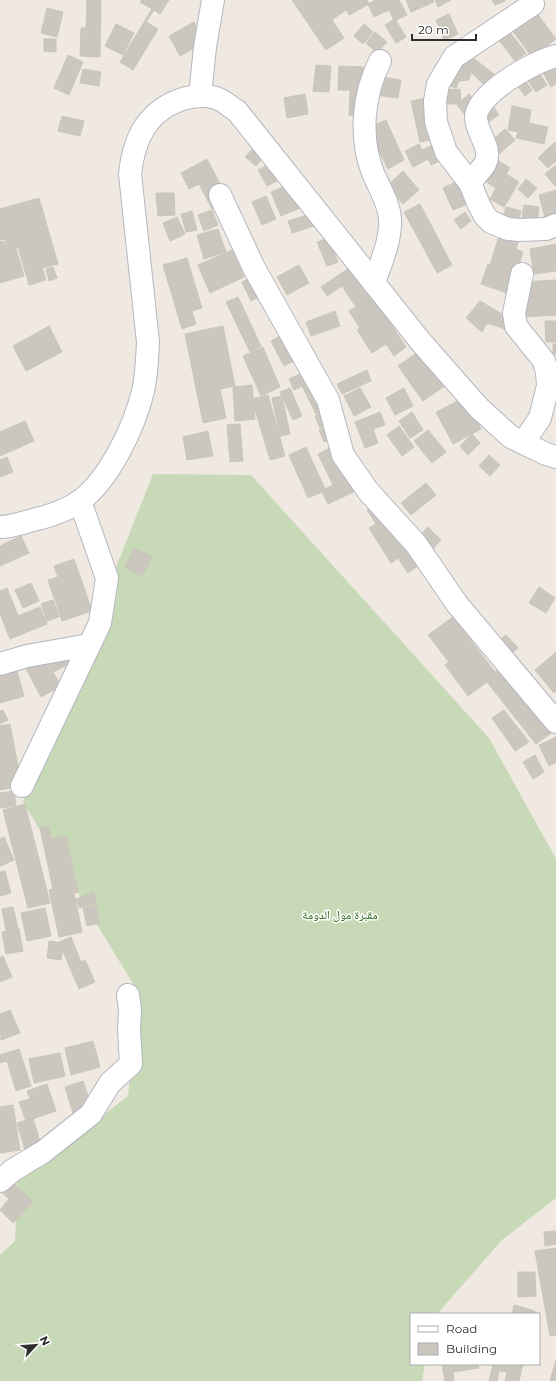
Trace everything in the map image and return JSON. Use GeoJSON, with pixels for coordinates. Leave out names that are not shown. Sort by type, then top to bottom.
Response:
{"type":"FeatureCollection","features":[{"type":"Feature","properties":{"kind":"street"},"geometry":{"type":"LineString","coordinates":[[200,96],[205,47],[213,0]]}},
{"type":"Feature","properties":{"kind":"street"},"geometry":{"type":"LineString","coordinates":[[533,4],[454,57],[438,84],[435,101],[436,122],[446,152],[470,183],[479,206],[491,222],[508,229],[520,230],[546,229],[556,225]]}},
{"type":"Feature","properties":{"kind":"street"},"geometry":{"type":"LineString","coordinates":[[470,183],[485,163],[487,156],[487,148],[478,128],[476,116],[484,102],[518,72],[545,59],[556,56]]}},
{"type":"Feature","properties":{"kind":"street"},"geometry":{"type":"LineString","coordinates":[[374,283],[389,234],[390,217],[386,201],[368,158],[365,133],[367,90],[380,61]]}},
{"type":"Feature","properties":{"kind":"street"},"geometry":{"type":"LineString","coordinates":[[2,528],[56,514],[80,501],[98,484],[113,462],[126,437],[143,392],[147,368],[148,342],[130,174],[132,152],[144,129],[157,112],[175,101],[195,96],[216,98],[237,111],[421,342],[479,408],[511,437],[556,457]]}},
{"type":"Feature","properties":{"kind":"street"},"geometry":{"type":"LineString","coordinates":[[220,195],[254,268],[328,400],[343,455],[368,492],[416,544],[457,604],[556,722]]}},
{"type":"Feature","properties":{"kind":"street"},"geometry":{"type":"LineString","coordinates":[[522,274],[514,313],[516,326],[544,361],[548,379],[546,398],[540,418],[523,443]]}},
{"type":"Feature","properties":{"kind":"street"},"geometry":{"type":"LineString","coordinates":[[22,786],[100,623],[107,578],[80,501]]}},
{"type":"Feature","properties":{"kind":"street"},"geometry":{"type":"LineString","coordinates":[[0,664],[27,656],[89,645]]}},
{"type":"Feature","properties":{"kind":"street"},"geometry":{"type":"LineString","coordinates":[[0,1181],[13,1170],[43,1152],[91,1114],[110,1083],[132,1064],[128,995]]}},
{"type":"Feature","properties":{"kind":"green space","name":"مقبرة مول الدومة"},"geometry":{"type":"Polygon","coordinates":[[[153,474],[251,475],[489,738],[556,859],[556,1198],[502,1240],[438,1313],[410,1313],[410,1365],[425,1365],[422,1381],[0,1381],[0,1255],[15,1241],[17,1181],[128,1096],[138,992],[23,802],[153,474]]]}},
{"type":"Feature","properties":{"kind":"building"},"geometry":{"type":"Polygon","coordinates":[[[87,0],[101,0],[100,57],[80,56],[81,28],[86,28],[87,0]]]}},
{"type":"Feature","properties":{"kind":"building"},"geometry":{"type":"Polygon","coordinates":[[[142,0],[169,0],[160,14],[154,10],[146,22],[158,29],[133,70],[120,62],[152,9],[140,2],[142,0]]]}},
{"type":"Feature","properties":{"kind":"building"},"geometry":{"type":"Polygon","coordinates":[[[292,0],[341,0],[347,9],[332,20],[344,38],[326,50],[292,0]]]}},
{"type":"Feature","properties":{"kind":"building"},"geometry":{"type":"Polygon","coordinates":[[[342,0],[367,0],[369,4],[349,15],[342,0]]]}},
{"type":"Feature","properties":{"kind":"building"},"geometry":{"type":"Polygon","coordinates":[[[376,0],[399,0],[407,15],[394,21],[389,10],[374,17],[368,4],[376,0]]]}},
{"type":"Feature","properties":{"kind":"building"},"geometry":{"type":"Polygon","coordinates":[[[406,0],[433,0],[434,2],[411,12],[406,0]]]}},
{"type":"Feature","properties":{"kind":"building"},"geometry":{"type":"Polygon","coordinates":[[[435,0],[451,0],[438,7],[435,0]]]}},
{"type":"Feature","properties":{"kind":"building"},"geometry":{"type":"Polygon","coordinates":[[[492,0],[504,0],[505,1],[495,5],[492,0]]]}},
{"type":"Feature","properties":{"kind":"building"},"geometry":{"type":"Polygon","coordinates":[[[47,8],[63,12],[57,37],[41,33],[47,8]]]}},
{"type":"Feature","properties":{"kind":"building"},"geometry":{"type":"Polygon","coordinates":[[[533,8],[556,39],[532,57],[509,26],[533,8]]]}},
{"type":"Feature","properties":{"kind":"building"},"geometry":{"type":"Polygon","coordinates":[[[449,14],[458,34],[444,40],[436,20],[449,14]]]}},
{"type":"Feature","properties":{"kind":"building"},"geometry":{"type":"Polygon","coordinates":[[[395,19],[406,37],[396,43],[385,25],[395,19]]]}},
{"type":"Feature","properties":{"kind":"building"},"geometry":{"type":"Polygon","coordinates":[[[194,22],[205,42],[180,56],[169,36],[194,22]]]}},
{"type":"Feature","properties":{"kind":"building"},"geometry":{"type":"Polygon","coordinates":[[[116,24],[134,33],[123,55],[105,46],[116,24]]]}},
{"type":"Feature","properties":{"kind":"building"},"geometry":{"type":"Polygon","coordinates":[[[364,24],[373,32],[363,44],[354,36],[364,24]]]}},
{"type":"Feature","properties":{"kind":"building"},"geometry":{"type":"Polygon","coordinates":[[[505,26],[526,53],[515,61],[495,35],[505,26]]]}},
{"type":"Feature","properties":{"kind":"building"},"geometry":{"type":"Polygon","coordinates":[[[375,32],[387,42],[377,53],[366,43],[375,32]]]}},
{"type":"Feature","properties":{"kind":"building"},"geometry":{"type":"Polygon","coordinates":[[[44,39],[56,39],[56,52],[44,51],[44,39]]]}},
{"type":"Feature","properties":{"kind":"building"},"geometry":{"type":"Polygon","coordinates":[[[68,55],[83,62],[69,95],[54,88],[68,55]]]}},
{"type":"Feature","properties":{"kind":"building"},"geometry":{"type":"Polygon","coordinates":[[[472,57],[499,78],[490,91],[471,72],[469,80],[459,81],[456,88],[442,83],[457,61],[464,65],[472,57]]]}},
{"type":"Feature","properties":{"kind":"building"},"geometry":{"type":"Polygon","coordinates":[[[316,65],[331,66],[329,92],[313,91],[316,65]]]}},
{"type":"Feature","properties":{"kind":"building"},"geometry":{"type":"Polygon","coordinates":[[[339,66],[364,67],[363,116],[349,115],[350,90],[338,90],[339,66]]]}},
{"type":"Feature","properties":{"kind":"building"},"geometry":{"type":"Polygon","coordinates":[[[556,66],[556,84],[551,87],[542,71],[556,66]]]}},
{"type":"Feature","properties":{"kind":"building"},"geometry":{"type":"Polygon","coordinates":[[[83,69],[101,72],[99,86],[80,83],[83,69]]]}},
{"type":"Feature","properties":{"kind":"building"},"geometry":{"type":"Polygon","coordinates":[[[538,71],[547,85],[536,92],[526,78],[538,71]]]}},
{"type":"Feature","properties":{"kind":"building"},"geometry":{"type":"Polygon","coordinates":[[[377,76],[401,80],[398,98],[375,95],[377,76]]]}},
{"type":"Feature","properties":{"kind":"building"},"geometry":{"type":"Polygon","coordinates":[[[524,79],[532,90],[525,96],[517,85],[524,79]]]}},
{"type":"Feature","properties":{"kind":"building"},"geometry":{"type":"Polygon","coordinates":[[[460,89],[461,104],[446,104],[445,90],[460,89]]]}},
{"type":"Feature","properties":{"kind":"building"},"geometry":{"type":"Polygon","coordinates":[[[305,94],[308,114],[287,118],[284,98],[305,94]]]}},
{"type":"Feature","properties":{"kind":"building"},"geometry":{"type":"Polygon","coordinates":[[[469,94],[478,104],[465,115],[457,105],[469,94]]]}},
{"type":"Feature","properties":{"kind":"building"},"geometry":{"type":"Polygon","coordinates":[[[426,98],[435,139],[420,142],[411,101],[426,98]]]}},
{"type":"Feature","properties":{"kind":"building"},"geometry":{"type":"Polygon","coordinates":[[[491,103],[499,115],[488,122],[481,109],[491,103]]]}},
{"type":"Feature","properties":{"kind":"building"},"geometry":{"type":"Polygon","coordinates":[[[512,106],[531,110],[529,123],[548,127],[544,144],[516,138],[518,132],[508,130],[512,106]]]}},
{"type":"Feature","properties":{"kind":"building"},"geometry":{"type":"Polygon","coordinates":[[[62,116],[84,121],[80,136],[58,131],[62,116]]]}},
{"type":"Feature","properties":{"kind":"building"},"geometry":{"type":"Polygon","coordinates":[[[386,120],[404,160],[388,169],[367,128],[386,120]]]}},
{"type":"Feature","properties":{"kind":"building"},"geometry":{"type":"Polygon","coordinates":[[[505,129],[515,140],[499,154],[489,143],[505,129]]]}},
{"type":"Feature","properties":{"kind":"building"},"geometry":{"type":"Polygon","coordinates":[[[555,142],[556,161],[548,168],[538,158],[555,142]]]}},
{"type":"Feature","properties":{"kind":"building"},"geometry":{"type":"Polygon","coordinates":[[[257,144],[267,153],[256,166],[245,157],[257,144]]]}},
{"type":"Feature","properties":{"kind":"building"},"geometry":{"type":"Polygon","coordinates":[[[419,144],[422,150],[435,144],[442,160],[431,165],[428,159],[413,167],[405,151],[419,144]]]}},
{"type":"Feature","properties":{"kind":"building"},"geometry":{"type":"Polygon","coordinates":[[[207,159],[229,201],[212,209],[199,184],[189,189],[181,173],[207,159]]]}},
{"type":"Feature","properties":{"kind":"building"},"geometry":{"type":"Polygon","coordinates":[[[496,159],[510,168],[506,174],[519,182],[504,207],[490,199],[496,188],[483,180],[496,159]]]}},
{"type":"Feature","properties":{"kind":"building"},"geometry":{"type":"Polygon","coordinates":[[[270,164],[279,180],[267,186],[258,170],[270,164]]]}},
{"type":"Feature","properties":{"kind":"building"},"geometry":{"type":"Polygon","coordinates":[[[556,165],[556,187],[545,174],[556,165]]]}},
{"type":"Feature","properties":{"kind":"building"},"geometry":{"type":"Polygon","coordinates":[[[403,171],[419,190],[403,204],[387,186],[403,171]]]}},
{"type":"Feature","properties":{"kind":"building"},"geometry":{"type":"Polygon","coordinates":[[[526,179],[537,188],[528,198],[518,189],[526,179]]]}},
{"type":"Feature","properties":{"kind":"building"},"geometry":{"type":"Polygon","coordinates":[[[458,181],[468,204],[453,210],[443,188],[458,181]]]}},
{"type":"Feature","properties":{"kind":"building"},"geometry":{"type":"Polygon","coordinates":[[[290,184],[300,208],[281,216],[271,192],[290,184]]]}},
{"type":"Feature","properties":{"kind":"building"},"geometry":{"type":"Polygon","coordinates":[[[556,190],[556,215],[545,218],[539,195],[556,190]]]}},
{"type":"Feature","properties":{"kind":"building"},"geometry":{"type":"Polygon","coordinates":[[[156,193],[174,193],[175,215],[158,216],[156,193]]]}},
{"type":"Feature","properties":{"kind":"building"},"geometry":{"type":"Polygon","coordinates":[[[266,196],[276,219],[262,225],[252,202],[266,196]]]}},
{"type":"Feature","properties":{"kind":"building"},"geometry":{"type":"Polygon","coordinates":[[[39,198],[58,264],[42,268],[46,280],[29,285],[18,247],[8,250],[5,239],[0,240],[0,209],[39,198]]]}},
{"type":"Feature","properties":{"kind":"building"},"geometry":{"type":"Polygon","coordinates":[[[420,204],[452,265],[437,273],[404,212],[420,204]]]}},
{"type":"Feature","properties":{"kind":"building"},"geometry":{"type":"Polygon","coordinates":[[[524,205],[539,207],[537,226],[521,224],[524,205]]]}},
{"type":"Feature","properties":{"kind":"building"},"geometry":{"type":"Polygon","coordinates":[[[506,207],[521,211],[517,225],[502,221],[506,207]]]}},
{"type":"Feature","properties":{"kind":"building"},"geometry":{"type":"Polygon","coordinates":[[[212,210],[218,225],[204,231],[198,215],[212,210]]]}},
{"type":"Feature","properties":{"kind":"building"},"geometry":{"type":"Polygon","coordinates":[[[192,211],[197,230],[186,232],[181,214],[192,211]]]}},
{"type":"Feature","properties":{"kind":"building"},"geometry":{"type":"Polygon","coordinates":[[[465,212],[471,221],[461,229],[454,220],[465,212]]]}},
{"type":"Feature","properties":{"kind":"building"},"geometry":{"type":"Polygon","coordinates":[[[310,214],[314,226],[292,233],[288,221],[310,214]]]}},
{"type":"Feature","properties":{"kind":"building"},"geometry":{"type":"Polygon","coordinates":[[[177,217],[185,234],[170,241],[163,223],[177,217]]]}},
{"type":"Feature","properties":{"kind":"building"},"geometry":{"type":"Polygon","coordinates":[[[218,229],[226,252],[204,259],[197,235],[218,229]]]}},
{"type":"Feature","properties":{"kind":"building"},"geometry":{"type":"Polygon","coordinates":[[[500,233],[519,239],[516,249],[523,252],[510,294],[481,284],[488,264],[490,265],[500,233]]]}},
{"type":"Feature","properties":{"kind":"building"},"geometry":{"type":"Polygon","coordinates":[[[328,238],[338,262],[327,266],[317,242],[328,238]]]}},
{"type":"Feature","properties":{"kind":"building"},"geometry":{"type":"Polygon","coordinates":[[[4,241],[7,251],[16,248],[24,276],[0,283],[0,242],[4,241]]]}},
{"type":"Feature","properties":{"kind":"building"},"geometry":{"type":"Polygon","coordinates":[[[556,244],[556,271],[534,274],[530,249],[556,244]]]}},
{"type":"Feature","properties":{"kind":"building"},"geometry":{"type":"Polygon","coordinates":[[[232,250],[244,277],[210,293],[198,265],[232,250]]]}},
{"type":"Feature","properties":{"kind":"building"},"geometry":{"type":"Polygon","coordinates":[[[187,258],[202,308],[192,311],[196,324],[182,329],[163,265],[187,258]]]}},
{"type":"Feature","properties":{"kind":"building"},"geometry":{"type":"Polygon","coordinates":[[[299,265],[309,283],[287,295],[277,277],[299,265]]]}},
{"type":"Feature","properties":{"kind":"building"},"geometry":{"type":"Polygon","coordinates":[[[352,266],[406,347],[394,356],[386,344],[372,353],[357,330],[360,328],[349,311],[356,307],[342,286],[327,296],[321,287],[352,266]]]}},
{"type":"Feature","properties":{"kind":"building"},"geometry":{"type":"Polygon","coordinates":[[[53,267],[57,278],[49,281],[46,269],[53,267]]]}},
{"type":"Feature","properties":{"kind":"building"},"geometry":{"type":"Polygon","coordinates":[[[264,271],[274,291],[251,301],[242,282],[264,271]]]}},
{"type":"Feature","properties":{"kind":"building"},"geometry":{"type":"Polygon","coordinates":[[[556,280],[556,315],[524,317],[522,282],[556,280]]]}},
{"type":"Feature","properties":{"kind":"building"},"geometry":{"type":"Polygon","coordinates":[[[238,297],[261,346],[250,352],[226,302],[238,297]]]}},
{"type":"Feature","properties":{"kind":"building"},"geometry":{"type":"Polygon","coordinates":[[[480,301],[512,320],[508,330],[487,323],[482,332],[466,318],[480,301]]]}},
{"type":"Feature","properties":{"kind":"building"},"geometry":{"type":"Polygon","coordinates":[[[335,311],[340,326],[311,336],[306,322],[335,311]]]}},
{"type":"Feature","properties":{"kind":"building"},"geometry":{"type":"Polygon","coordinates":[[[545,321],[556,321],[556,342],[546,342],[545,321]]]}},
{"type":"Feature","properties":{"kind":"building"},"geometry":{"type":"Polygon","coordinates":[[[49,326],[62,352],[26,371],[13,346],[49,326]]]}},
{"type":"Feature","properties":{"kind":"building"},"geometry":{"type":"Polygon","coordinates":[[[223,326],[235,386],[220,389],[226,418],[203,423],[185,334],[223,326]]]}},
{"type":"Feature","properties":{"kind":"building"},"geometry":{"type":"Polygon","coordinates":[[[280,336],[333,406],[316,414],[302,386],[294,390],[289,379],[300,374],[294,361],[284,366],[271,341],[280,336]]]}},
{"type":"Feature","properties":{"kind":"building"},"geometry":{"type":"Polygon","coordinates":[[[553,344],[556,344],[556,354],[553,354],[553,344]]]}},
{"type":"Feature","properties":{"kind":"building"},"geometry":{"type":"Polygon","coordinates":[[[263,347],[280,387],[261,396],[243,356],[263,347]]]}},
{"type":"Feature","properties":{"kind":"building"},"geometry":{"type":"Polygon","coordinates":[[[421,350],[446,385],[423,401],[398,366],[421,350]]]}},
{"type":"Feature","properties":{"kind":"building"},"geometry":{"type":"Polygon","coordinates":[[[367,370],[371,381],[342,394],[337,384],[367,370]]]}},
{"type":"Feature","properties":{"kind":"building"},"geometry":{"type":"Polygon","coordinates":[[[252,385],[255,419],[235,421],[233,387],[252,385]]]}},
{"type":"Feature","properties":{"kind":"building"},"geometry":{"type":"Polygon","coordinates":[[[290,388],[302,416],[293,420],[280,392],[290,388]]]}},
{"type":"Feature","properties":{"kind":"building"},"geometry":{"type":"Polygon","coordinates":[[[360,388],[371,407],[354,416],[344,396],[360,388]]]}},
{"type":"Feature","properties":{"kind":"building"},"geometry":{"type":"Polygon","coordinates":[[[404,388],[413,406],[395,415],[386,398],[404,388]]]}},
{"type":"Feature","properties":{"kind":"building"},"geometry":{"type":"Polygon","coordinates":[[[268,395],[285,456],[270,460],[252,399],[268,395]]]}},
{"type":"Feature","properties":{"kind":"building"},"geometry":{"type":"Polygon","coordinates":[[[282,396],[290,434],[280,436],[272,398],[282,396]]]}},
{"type":"Feature","properties":{"kind":"building"},"geometry":{"type":"Polygon","coordinates":[[[464,398],[481,429],[453,444],[436,412],[464,398]]]}},
{"type":"Feature","properties":{"kind":"building"},"geometry":{"type":"Polygon","coordinates":[[[334,407],[340,419],[320,428],[315,416],[334,407]]]}},
{"type":"Feature","properties":{"kind":"building"},"geometry":{"type":"Polygon","coordinates":[[[380,412],[385,425],[373,429],[378,443],[365,448],[355,422],[380,412]]]}},
{"type":"Feature","properties":{"kind":"building"},"geometry":{"type":"Polygon","coordinates":[[[412,412],[423,430],[410,438],[399,421],[412,412]]]}},
{"type":"Feature","properties":{"kind":"building"},"geometry":{"type":"Polygon","coordinates":[[[25,421],[34,441],[0,456],[0,432],[25,421]]]}},
{"type":"Feature","properties":{"kind":"building"},"geometry":{"type":"Polygon","coordinates":[[[338,422],[343,433],[324,442],[319,430],[338,422]]]}},
{"type":"Feature","properties":{"kind":"building"},"geometry":{"type":"Polygon","coordinates":[[[240,424],[243,461],[230,462],[227,425],[240,424]]]}},
{"type":"Feature","properties":{"kind":"building"},"geometry":{"type":"Polygon","coordinates":[[[399,426],[414,447],[402,456],[387,435],[399,426]]]}},
{"type":"Feature","properties":{"kind":"building"},"geometry":{"type":"Polygon","coordinates":[[[428,430],[446,452],[432,463],[414,441],[428,430]]]}},
{"type":"Feature","properties":{"kind":"building"},"geometry":{"type":"Polygon","coordinates":[[[208,431],[213,456],[187,460],[183,437],[208,431]]]}},
{"type":"Feature","properties":{"kind":"building"},"geometry":{"type":"Polygon","coordinates":[[[472,434],[480,443],[468,455],[460,446],[472,434]]]}},
{"type":"Feature","properties":{"kind":"building"},"geometry":{"type":"Polygon","coordinates":[[[343,442],[364,487],[328,504],[322,492],[308,498],[289,455],[306,447],[325,489],[333,485],[318,454],[343,442]]]}},
{"type":"Feature","properties":{"kind":"building"},"geometry":{"type":"Polygon","coordinates":[[[489,455],[500,465],[490,476],[479,466],[489,455]]]}},
{"type":"Feature","properties":{"kind":"building"},"geometry":{"type":"Polygon","coordinates":[[[7,457],[13,472],[0,477],[0,460],[7,457]]]}},
{"type":"Feature","properties":{"kind":"building"},"geometry":{"type":"Polygon","coordinates":[[[426,483],[436,495],[411,515],[401,503],[426,483]]]}},
{"type":"Feature","properties":{"kind":"building"},"geometry":{"type":"Polygon","coordinates":[[[378,503],[419,565],[408,573],[398,558],[391,563],[369,528],[376,524],[367,510],[378,503]]]}},
{"type":"Feature","properties":{"kind":"building"},"geometry":{"type":"Polygon","coordinates":[[[428,527],[441,540],[431,551],[418,538],[428,527]]]}},
{"type":"Feature","properties":{"kind":"building"},"geometry":{"type":"Polygon","coordinates":[[[21,536],[29,553],[0,566],[0,546],[21,536]]]}},
{"type":"Feature","properties":{"kind":"building"},"geometry":{"type":"Polygon","coordinates":[[[134,548],[152,557],[142,576],[125,567],[134,548]]]}},
{"type":"Feature","properties":{"kind":"building"},"geometry":{"type":"Polygon","coordinates":[[[74,559],[92,611],[62,621],[48,580],[58,577],[54,566],[74,559]]]}},
{"type":"Feature","properties":{"kind":"building"},"geometry":{"type":"Polygon","coordinates":[[[31,583],[39,601],[23,608],[15,590],[31,583]]]}},
{"type":"Feature","properties":{"kind":"building"},"geometry":{"type":"Polygon","coordinates":[[[539,587],[555,598],[546,613],[529,603],[539,587]]]}},
{"type":"Feature","properties":{"kind":"building"},"geometry":{"type":"Polygon","coordinates":[[[7,588],[18,616],[40,607],[47,624],[10,639],[0,614],[0,591],[7,588]]]}},
{"type":"Feature","properties":{"kind":"building"},"geometry":{"type":"Polygon","coordinates":[[[53,600],[59,617],[47,621],[41,604],[53,600]]]}},
{"type":"Feature","properties":{"kind":"building"},"geometry":{"type":"Polygon","coordinates":[[[453,617],[495,672],[504,665],[554,731],[536,744],[487,682],[468,696],[445,665],[449,662],[428,635],[453,617]]]}},
{"type":"Feature","properties":{"kind":"building"},"geometry":{"type":"Polygon","coordinates":[[[506,635],[518,648],[509,656],[497,642],[506,635]]]}},
{"type":"Feature","properties":{"kind":"building"},"geometry":{"type":"Polygon","coordinates":[[[60,642],[71,663],[53,672],[61,686],[41,697],[21,659],[60,642]]]}},
{"type":"Feature","properties":{"kind":"building"},"geometry":{"type":"Polygon","coordinates":[[[556,652],[556,691],[554,693],[535,670],[556,652]]]}},
{"type":"Feature","properties":{"kind":"building"},"geometry":{"type":"Polygon","coordinates":[[[16,668],[24,696],[0,703],[0,672],[16,668]]]}},
{"type":"Feature","properties":{"kind":"building"},"geometry":{"type":"Polygon","coordinates":[[[3,710],[8,720],[0,724],[0,711],[3,710]]]}},
{"type":"Feature","properties":{"kind":"building"},"geometry":{"type":"Polygon","coordinates":[[[504,710],[529,742],[515,751],[492,718],[504,710]]]}},
{"type":"Feature","properties":{"kind":"building"},"geometry":{"type":"Polygon","coordinates":[[[10,724],[22,786],[0,790],[0,726],[10,724]]]}},
{"type":"Feature","properties":{"kind":"building"},"geometry":{"type":"Polygon","coordinates":[[[556,737],[556,762],[549,766],[539,745],[556,737]]]}},
{"type":"Feature","properties":{"kind":"building"},"geometry":{"type":"Polygon","coordinates":[[[535,755],[544,772],[533,779],[523,762],[535,755]]]}},
{"type":"Feature","properties":{"kind":"building"},"geometry":{"type":"Polygon","coordinates":[[[14,791],[16,806],[0,808],[0,793],[14,791]]]}},
{"type":"Feature","properties":{"kind":"building"},"geometry":{"type":"Polygon","coordinates":[[[25,804],[50,903],[28,908],[3,810],[25,804]]]}},
{"type":"Feature","properties":{"kind":"building"},"geometry":{"type":"Polygon","coordinates":[[[49,826],[51,839],[66,836],[78,892],[74,893],[82,932],[59,937],[49,890],[53,889],[40,828],[49,826]]]}},
{"type":"Feature","properties":{"kind":"building"},"geometry":{"type":"Polygon","coordinates":[[[4,837],[14,860],[0,866],[0,839],[4,837]]]}},
{"type":"Feature","properties":{"kind":"building"},"geometry":{"type":"Polygon","coordinates":[[[5,871],[11,893],[0,896],[0,872],[5,871]]]}},
{"type":"Feature","properties":{"kind":"building"},"geometry":{"type":"Polygon","coordinates":[[[93,892],[97,902],[79,908],[76,899],[93,892]]]}},
{"type":"Feature","properties":{"kind":"building"},"geometry":{"type":"Polygon","coordinates":[[[96,905],[100,923],[87,926],[83,908],[96,905]]]}},
{"type":"Feature","properties":{"kind":"building"},"geometry":{"type":"Polygon","coordinates":[[[13,907],[18,928],[6,931],[2,909],[13,907]]]}},
{"type":"Feature","properties":{"kind":"building"},"geometry":{"type":"Polygon","coordinates":[[[45,908],[51,936],[27,941],[21,913],[45,908]]]}},
{"type":"Feature","properties":{"kind":"building"},"geometry":{"type":"Polygon","coordinates":[[[19,929],[23,951],[6,954],[2,932],[19,929]]]}},
{"type":"Feature","properties":{"kind":"building"},"geometry":{"type":"Polygon","coordinates":[[[71,937],[81,962],[85,960],[95,982],[79,989],[59,942],[71,937]]]}},
{"type":"Feature","properties":{"kind":"building"},"geometry":{"type":"Polygon","coordinates":[[[49,941],[63,943],[61,960],[47,958],[49,941]]]}},
{"type":"Feature","properties":{"kind":"building"},"geometry":{"type":"Polygon","coordinates":[[[3,956],[12,977],[0,982],[0,958],[3,956]]]}},
{"type":"Feature","properties":{"kind":"building"},"geometry":{"type":"Polygon","coordinates":[[[10,1010],[20,1033],[1,1040],[0,1014],[10,1010]]]}},
{"type":"Feature","properties":{"kind":"building"},"geometry":{"type":"Polygon","coordinates":[[[93,1041],[100,1067],[71,1075],[65,1048],[93,1041]]]}},
{"type":"Feature","properties":{"kind":"building"},"geometry":{"type":"Polygon","coordinates":[[[19,1049],[31,1086],[16,1091],[7,1061],[0,1063],[0,1055],[19,1049]]]}},
{"type":"Feature","properties":{"kind":"building"},"geometry":{"type":"Polygon","coordinates":[[[60,1053],[65,1076],[34,1083],[29,1059],[60,1053]]]}},
{"type":"Feature","properties":{"kind":"building"},"geometry":{"type":"Polygon","coordinates":[[[83,1081],[92,1108],[73,1113],[65,1087],[83,1081]]]}},
{"type":"Feature","properties":{"kind":"building"},"geometry":{"type":"Polygon","coordinates":[[[47,1084],[56,1111],[26,1121],[19,1102],[30,1099],[27,1091],[47,1084]]]}},
{"type":"Feature","properties":{"kind":"building"},"geometry":{"type":"Polygon","coordinates":[[[13,1105],[20,1150],[0,1153],[0,1107],[13,1105]]]}},
{"type":"Feature","properties":{"kind":"building"},"geometry":{"type":"Polygon","coordinates":[[[33,1118],[43,1152],[27,1157],[17,1123],[33,1118]]]}},
{"type":"Feature","properties":{"kind":"building"},"geometry":{"type":"Polygon","coordinates":[[[9,1178],[33,1202],[13,1223],[0,1210],[9,1199],[0,1191],[9,1178]]]}},
{"type":"Feature","properties":{"kind":"building"},"geometry":{"type":"Polygon","coordinates":[[[556,1231],[556,1244],[545,1246],[544,1232],[556,1231]]]}},
{"type":"Feature","properties":{"kind":"building"},"geometry":{"type":"Polygon","coordinates":[[[556,1248],[556,1335],[550,1336],[535,1251],[556,1248]]]}},
{"type":"Feature","properties":{"kind":"building"},"geometry":{"type":"Polygon","coordinates":[[[518,1272],[535,1272],[536,1296],[518,1297],[518,1272]]]}},
{"type":"Feature","properties":{"kind":"building"},"geometry":{"type":"Polygon","coordinates":[[[514,1305],[535,1311],[534,1313],[512,1313],[514,1305]]]}},
{"type":"Feature","properties":{"kind":"building"},"geometry":{"type":"Polygon","coordinates":[[[556,1360],[556,1381],[550,1381],[556,1360]]]}},
{"type":"Feature","properties":{"kind":"building"},"geometry":{"type":"Polygon","coordinates":[[[442,1365],[478,1365],[479,1368],[453,1372],[454,1381],[445,1381],[442,1365]]]}},
{"type":"Feature","properties":{"kind":"building"},"geometry":{"type":"Polygon","coordinates":[[[493,1365],[523,1365],[519,1381],[505,1381],[507,1372],[499,1371],[497,1381],[489,1381],[493,1365]]]}}]}
